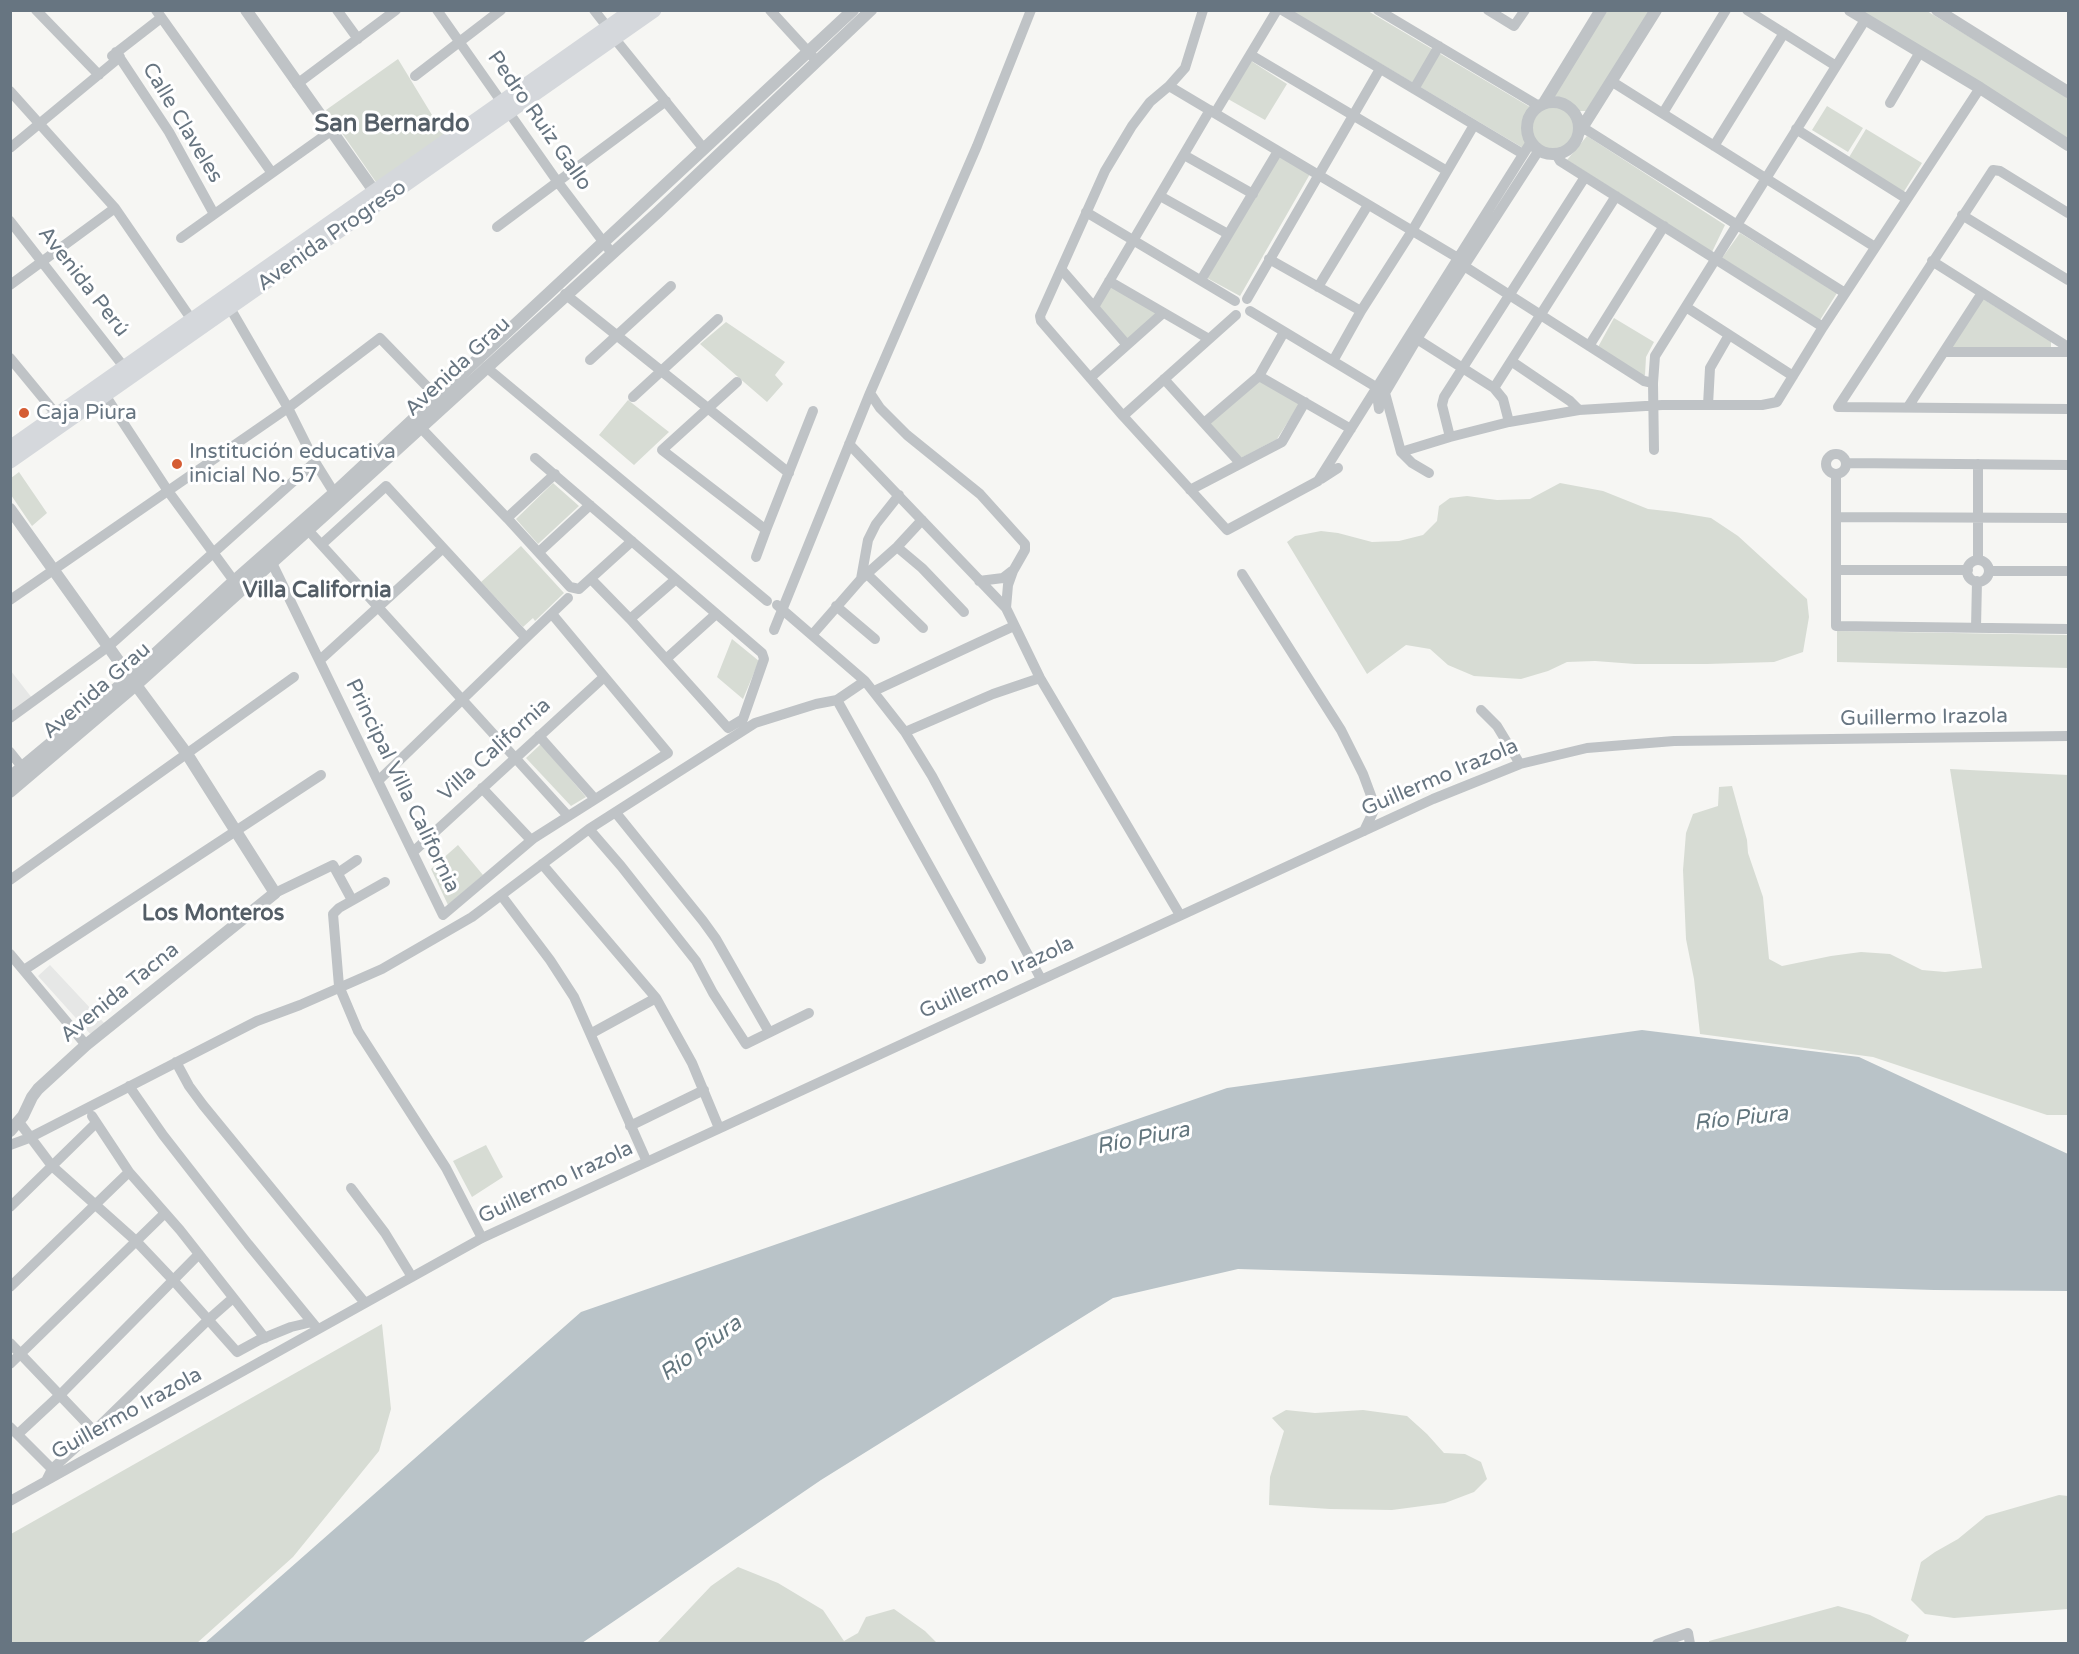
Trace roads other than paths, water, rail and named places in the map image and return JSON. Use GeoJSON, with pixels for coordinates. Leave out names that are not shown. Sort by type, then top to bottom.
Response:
{"type":"FeatureCollection","features":[{"type":"Feature","properties":{"kind":"main road","name":"Avenida Progreso"},"geometry":{"type":"LineString","coordinates":[[611,33],[633,10]]}},
{"type":"Feature","properties":{"kind":"main road","name":"Avenida Progreso"},"geometry":{"type":"LineString","coordinates":[[10,461],[105,395],[195,325],[611,33],[654,10]]}},
{"type":"Feature","properties":{"kind":"main road","name":"Avenida Progreso"},"geometry":{"type":"LineString","coordinates":[[10,448],[124,367],[195,325],[230,308],[379,196]]}},
{"type":"Feature","properties":{"kind":"street"},"geometry":{"type":"LineString","coordinates":[[246,10],[379,196]]}},
{"type":"Feature","properties":{"kind":"street"},"geometry":{"type":"LineString","coordinates":[[337,10],[358,39]]}},
{"type":"Feature","properties":{"kind":"street"},"geometry":{"type":"LineString","coordinates":[[297,84],[396,10]]}},
{"type":"Feature","properties":{"kind":"street","name":"Pedro Ruiz Gallo"},"geometry":{"type":"LineString","coordinates":[[437,10],[557,181],[608,248]]}},
{"type":"Feature","properties":{"kind":"street"},"geometry":{"type":"LineString","coordinates":[[415,76],[501,10]]}},
{"type":"Feature","properties":{"kind":"street"},"geometry":{"type":"LineString","coordinates":[[594,10],[704,149]]}},
{"type":"Feature","properties":{"kind":"street"},"geometry":{"type":"LineString","coordinates":[[770,10],[817,61]]}},
{"type":"Feature","properties":{"kind":"street","name":"Avenida Grau"},"geometry":{"type":"LineString","coordinates":[[10,777],[133,681],[234,581],[420,428],[441,402],[486,367],[566,294],[704,149],[853,10]]}},
{"type":"Feature","properties":{"kind":"street","name":"Avenida Grau"},"geometry":{"type":"LineString","coordinates":[[10,792],[133,681],[272,563],[308,530],[337,498],[608,248],[658,212],[871,10]]}},
{"type":"Feature","properties":{"kind":"street"},"geometry":{"type":"LineString","coordinates":[[1203,10],[1185,68],[1150,102],[1132,126],[1105,171],[1040,316],[1041,321],[1123,416],[1227,530],[1338,468]]}},
{"type":"Feature","properties":{"kind":"street"},"geometry":{"type":"LineString","coordinates":[[1094,307],[1184,154],[1251,55],[1277,10]]}},
{"type":"Feature","properties":{"kind":"street"},"geometry":{"type":"LineString","coordinates":[[1282,10],[1523,154]]}},
{"type":"Feature","properties":{"kind":"street"},"geometry":{"type":"LineString","coordinates":[[1300,21],[1306,10]]}},
{"type":"Feature","properties":{"kind":"street"},"geometry":{"type":"LineString","coordinates":[[1378,10],[1541,105],[1556,102],[1571,109],[1581,129],[1845,293]]}},
{"type":"Feature","properties":{"kind":"street"},"geometry":{"type":"LineString","coordinates":[[1488,10],[1514,26],[1525,10]]}},
{"type":"Feature","properties":{"kind":"street"},"geometry":{"type":"LineString","coordinates":[[1601,10],[1541,105],[1528,120],[1527,131],[1535,146],[1556,154],[1560,161],[1823,327]]}},
{"type":"Feature","properties":{"kind":"street"},"geometry":{"type":"LineString","coordinates":[[1556,154],[1572,147],[1656,10]]}},
{"type":"Feature","properties":{"kind":"street"},"geometry":{"type":"LineString","coordinates":[[1663,113],[1726,10]]}},
{"type":"Feature","properties":{"kind":"street"},"geometry":{"type":"LineString","coordinates":[[1747,10],[1836,66]]}},
{"type":"Feature","properties":{"kind":"street"},"geometry":{"type":"LineString","coordinates":[[1851,10],[1980,88],[2068,145]]}},
{"type":"Feature","properties":{"kind":"street"},"geometry":{"type":"LineString","coordinates":[[1937,10],[2068,92]]}},
{"type":"Feature","properties":{"kind":"street"},"geometry":{"type":"LineString","coordinates":[[774,630],[870,393],[977,146],[1030,11]]}},
{"type":"Feature","properties":{"kind":"street"},"geometry":{"type":"LineString","coordinates":[[39,12],[97,73]]}},
{"type":"Feature","properties":{"kind":"street"},"geometry":{"type":"LineString","coordinates":[[10,148],[118,55],[159,14],[272,173]]}},
{"type":"Feature","properties":{"kind":"street"},"geometry":{"type":"LineString","coordinates":[[1654,450],[1655,356],[1865,20]]}},
{"type":"Feature","properties":{"kind":"street"},"geometry":{"type":"LineString","coordinates":[[1714,146],[1784,33]]}},
{"type":"Feature","properties":{"kind":"street"},"geometry":{"type":"LineString","coordinates":[[1414,89],[1438,46]]}},
{"type":"Feature","properties":{"kind":"street"},"geometry":{"type":"LineString","coordinates":[[1890,103],[1920,52]]}},
{"type":"Feature","properties":{"kind":"street","name":"Calle Claveles"},"geometry":{"type":"LineString","coordinates":[[118,55],[169,132],[214,214]]}},
{"type":"Feature","properties":{"kind":"street"},"geometry":{"type":"LineString","coordinates":[[1251,55],[1447,171]]}},
{"type":"Feature","properties":{"kind":"street"},"geometry":{"type":"LineString","coordinates":[[1247,299],[1380,69]]}},
{"type":"Feature","properties":{"kind":"street"},"geometry":{"type":"LineString","coordinates":[[1611,81],[1875,247]]}},
{"type":"Feature","properties":{"kind":"street"},"geometry":{"type":"LineString","coordinates":[[1169,86],[1412,231],[1509,296],[1644,381],[1653,383]]}},
{"type":"Feature","properties":{"kind":"street"},"geometry":{"type":"LineString","coordinates":[[1401,452],[1509,422],[1579,410],[1654,405],[1771,405],[1777,402],[1823,327],[1980,88]]}},
{"type":"Feature","properties":{"kind":"street"},"geometry":{"type":"LineString","coordinates":[[10,91],[115,208],[195,325]]}},
{"type":"Feature","properties":{"kind":"street"},"geometry":{"type":"LineString","coordinates":[[497,227],[666,101]]}},
{"type":"Feature","properties":{"kind":"street"},"geometry":{"type":"LineString","coordinates":[[1333,361],[1474,124]]}},
{"type":"Feature","properties":{"kind":"street"},"geometry":{"type":"LineString","coordinates":[[1796,129],[1907,199]]}},
{"type":"Feature","properties":{"kind":"street"},"geometry":{"type":"LineString","coordinates":[[181,238],[331,131]]}},
{"type":"Feature","properties":{"kind":"street"},"geometry":{"type":"LineString","coordinates":[[1429,473],[1412,463],[1401,452],[1385,393],[1523,154],[1535,146]]}},
{"type":"Feature","properties":{"kind":"street"},"geometry":{"type":"LineString","coordinates":[[1318,481],[1376,387],[1461,262],[1535,146]]}},
{"type":"Feature","properties":{"kind":"street"},"geometry":{"type":"LineString","coordinates":[[1201,280],[1278,151]]}},
{"type":"Feature","properties":{"kind":"street"},"geometry":{"type":"LineString","coordinates":[[1184,154],[1253,194]]}},
{"type":"Feature","properties":{"kind":"street"},"geometry":{"type":"LineString","coordinates":[[2068,213],[1997,170],[1990,173],[1838,407],[2068,409]]}},
{"type":"Feature","properties":{"kind":"street"},"geometry":{"type":"LineString","coordinates":[[1450,437],[1442,405],[1444,397],[1585,177]]}},
{"type":"Feature","properties":{"kind":"street"},"geometry":{"type":"LineString","coordinates":[[1160,196],[1228,234]]}},
{"type":"Feature","properties":{"kind":"street"},"geometry":{"type":"LineString","coordinates":[[1494,388],[1616,196]]}},
{"type":"Feature","properties":{"kind":"street"},"geometry":{"type":"LineString","coordinates":[[1318,287],[1368,205]]}},
{"type":"Feature","properties":{"kind":"street"},"geometry":{"type":"LineString","coordinates":[[10,285],[115,208]]}},
{"type":"Feature","properties":{"kind":"street"},"geometry":{"type":"LineString","coordinates":[[1086,212],[1235,301]]}},
{"type":"Feature","properties":{"kind":"street"},"geometry":{"type":"LineString","coordinates":[[1962,215],[2068,280]]}},
{"type":"Feature","properties":{"kind":"street","name":"Avenida Perú"},"geometry":{"type":"LineString","coordinates":[[10,221],[124,367]]}},
{"type":"Feature","properties":{"kind":"street"},"geometry":{"type":"LineString","coordinates":[[1589,346],[1664,226]]}},
{"type":"Feature","properties":{"kind":"street"},"geometry":{"type":"LineString","coordinates":[[1269,259],[1361,312]]}},
{"type":"Feature","properties":{"kind":"street"},"geometry":{"type":"LineString","coordinates":[[1932,261],[2068,347]]}},
{"type":"Feature","properties":{"kind":"street"},"geometry":{"type":"LineString","coordinates":[[1061,269],[1127,345]]}},
{"type":"Feature","properties":{"kind":"street"},"geometry":{"type":"LineString","coordinates":[[1109,281],[1209,339]]}},
{"type":"Feature","properties":{"kind":"street"},"geometry":{"type":"LineString","coordinates":[[590,360],[671,286]]}},
{"type":"Feature","properties":{"kind":"street"},"geometry":{"type":"LineString","coordinates":[[1908,407],[1982,293]]}},
{"type":"Feature","properties":{"kind":"street"},"geometry":{"type":"LineString","coordinates":[[566,294],[789,473]]}},
{"type":"Feature","properties":{"kind":"street"},"geometry":{"type":"LineString","coordinates":[[1123,416],[1236,315],[1246,316],[1251,304],[1247,299],[1242,298],[1235,301]]}},
{"type":"Feature","properties":{"kind":"street"},"geometry":{"type":"LineString","coordinates":[[1235,301],[1233,308],[1236,315]]}},
{"type":"Feature","properties":{"kind":"street"},"geometry":{"type":"LineString","coordinates":[[1686,307],[1793,376]]}},
{"type":"Feature","properties":{"kind":"street"},"geometry":{"type":"LineString","coordinates":[[230,308],[337,498]]}},
{"type":"Feature","properties":{"kind":"street"},"geometry":{"type":"LineString","coordinates":[[1250,311],[1376,387]]}},
{"type":"Feature","properties":{"kind":"street"},"geometry":{"type":"LineString","coordinates":[[1090,378],[1163,313]]}},
{"type":"Feature","properties":{"kind":"street"},"geometry":{"type":"LineString","coordinates":[[633,397],[718,319]]}},
{"type":"Feature","properties":{"kind":"street"},"geometry":{"type":"LineString","coordinates":[[1204,423],[1259,376],[1284,332]]}},
{"type":"Feature","properties":{"kind":"street"},"geometry":{"type":"LineString","coordinates":[[1708,405],[1710,368],[1729,335]]}},
{"type":"Feature","properties":{"kind":"street"},"geometry":{"type":"LineString","coordinates":[[10,600],[288,408],[380,338],[441,402]]}},
{"type":"Feature","properties":{"kind":"street"},"geometry":{"type":"LineString","coordinates":[[1417,339],[1494,388],[1503,399],[1509,422]]}},
{"type":"Feature","properties":{"kind":"street"},"geometry":{"type":"LineString","coordinates":[[1944,351],[2068,352]]}},
{"type":"Feature","properties":{"kind":"street"},"geometry":{"type":"LineString","coordinates":[[10,358],[57,415]]}},
{"type":"Feature","properties":{"kind":"street"},"geometry":{"type":"LineString","coordinates":[[1511,361],[1570,401],[1579,410]]}},
{"type":"Feature","properties":{"kind":"street"},"geometry":{"type":"LineString","coordinates":[[486,367],[770,601],[783,609],[865,681],[905,732],[938,786],[1041,979]]}},
{"type":"Feature","properties":{"kind":"street"},"geometry":{"type":"LineString","coordinates":[[1259,376],[1351,429]]}},
{"type":"Feature","properties":{"kind":"street"},"geometry":{"type":"LineString","coordinates":[[1164,379],[1240,463]]}},
{"type":"Feature","properties":{"kind":"street"},"geometry":{"type":"LineString","coordinates":[[737,382],[662,450],[766,530]]}},
{"type":"Feature","properties":{"kind":"street"},"geometry":{"type":"LineString","coordinates":[[1376,387],[1379,409]]}},
{"type":"Feature","properties":{"kind":"street"},"geometry":{"type":"LineString","coordinates":[[870,393],[880,408],[907,435],[980,494],[1025,544],[1025,550],[1008,585],[1006,608]]}},
{"type":"Feature","properties":{"kind":"street"},"geometry":{"type":"LineString","coordinates":[[105,395],[168,491],[234,581]]}},
{"type":"Feature","properties":{"kind":"street"},"geometry":{"type":"LineString","coordinates":[[1190,490],[1282,441],[1305,402]]}},
{"type":"Feature","properties":{"kind":"street"},"geometry":{"type":"LineString","coordinates":[[756,557],[813,411]]}},
{"type":"Feature","properties":{"kind":"street"},"geometry":{"type":"LineString","coordinates":[[420,428],[570,587],[579,589],[632,541]]}},
{"type":"Feature","properties":{"kind":"street"},"geometry":{"type":"LineString","coordinates":[[849,444],[1006,608],[1040,678],[1180,915]]}},
{"type":"Feature","properties":{"kind":"street"},"geometry":{"type":"LineString","coordinates":[[1838,453],[1845,457],[1847,463],[1843,472],[1836,474],[1827,467],[1828,457],[1838,453]]}},
{"type":"Feature","properties":{"kind":"street"},"geometry":{"type":"LineString","coordinates":[[536,458],[764,656],[758,681],[743,719],[728,728],[591,579]]}},
{"type":"Feature","properties":{"kind":"street"},"geometry":{"type":"LineString","coordinates":[[10,718],[109,646],[315,462]]}},
{"type":"Feature","properties":{"kind":"street"},"geometry":{"type":"LineString","coordinates":[[1847,463],[2068,465]]}},
{"type":"Feature","properties":{"kind":"street"},"geometry":{"type":"LineString","coordinates":[[1978,464],[1978,560]]}},
{"type":"Feature","properties":{"kind":"street"},"geometry":{"type":"LineString","coordinates":[[507,518],[555,474]]}},
{"type":"Feature","properties":{"kind":"street"},"geometry":{"type":"LineString","coordinates":[[1836,474],[1836,626],[2068,629]]}},
{"type":"Feature","properties":{"kind":"street"},"geometry":{"type":"LineString","coordinates":[[322,544],[386,486],[526,638]]}},
{"type":"Feature","properties":{"kind":"street"},"geometry":{"type":"LineString","coordinates":[[864,576],[868,540],[876,524],[899,495]]}},
{"type":"Feature","properties":{"kind":"street"},"geometry":{"type":"LineString","coordinates":[[539,552],[590,505]]}},
{"type":"Feature","properties":{"kind":"street"},"geometry":{"type":"LineString","coordinates":[[10,508],[187,754],[275,893]]}},
{"type":"Feature","properties":{"kind":"street"},"geometry":{"type":"LineString","coordinates":[[1836,517],[2068,518]]}},
{"type":"Feature","properties":{"kind":"street"},"geometry":{"type":"LineString","coordinates":[[812,635],[864,576],[897,547],[922,520]]}},
{"type":"Feature","properties":{"kind":"street"},"geometry":{"type":"LineString","coordinates":[[308,530],[568,816]]}},
{"type":"Feature","properties":{"kind":"street"},"geometry":{"type":"LineString","coordinates":[[897,547],[922,568],[964,612]]}},
{"type":"Feature","properties":{"kind":"street"},"geometry":{"type":"LineString","coordinates":[[320,660],[443,548]]}},
{"type":"Feature","properties":{"kind":"street"},"geometry":{"type":"LineString","coordinates":[[1978,560],[1986,563],[1989,571],[1986,579],[1977,581],[1970,578],[1968,570],[1969,564],[1978,560]]}},
{"type":"Feature","properties":{"kind":"street","name":"Principal Villa California"},"geometry":{"type":"LineString","coordinates":[[272,563],[443,915],[531,840],[668,753],[604,677]]}},
{"type":"Feature","properties":{"kind":"street"},"geometry":{"type":"LineString","coordinates":[[1836,570],[1968,570]]}},
{"type":"Feature","properties":{"kind":"street"},"geometry":{"type":"LineString","coordinates":[[979,581],[1003,578],[1013,571]]}},
{"type":"Feature","properties":{"kind":"street"},"geometry":{"type":"LineString","coordinates":[[1989,571],[2068,571]]}},
{"type":"Feature","properties":{"kind":"street"},"geometry":{"type":"LineString","coordinates":[[1242,574],[1341,730],[1363,774],[1374,810],[1364,831]]}},
{"type":"Feature","properties":{"kind":"street"},"geometry":{"type":"LineString","coordinates":[[864,576],[923,628]]}},
{"type":"Feature","properties":{"kind":"street"},"geometry":{"type":"LineString","coordinates":[[630,619],[676,579]]}},
{"type":"Feature","properties":{"kind":"street"},"geometry":{"type":"LineString","coordinates":[[1976,628],[1977,581]]}},
{"type":"Feature","properties":{"kind":"street"},"geometry":{"type":"LineString","coordinates":[[378,781],[568,598]]}},
{"type":"Feature","properties":{"kind":"street"},"geometry":{"type":"LineString","coordinates":[[836,606],[875,639]]}},
{"type":"Feature","properties":{"kind":"street"},"geometry":{"type":"LineString","coordinates":[[552,614],[604,677]]}},
{"type":"Feature","properties":{"kind":"street"},"geometry":{"type":"LineString","coordinates":[[666,659],[716,614]]}},
{"type":"Feature","properties":{"kind":"street"},"geometry":{"type":"LineString","coordinates":[[874,691],[1014,626]]}},
{"type":"Feature","properties":{"kind":"street"},"geometry":{"type":"LineString","coordinates":[[10,880],[294,677]]}},
{"type":"Feature","properties":{"kind":"street","name":"Villa California"},"geometry":{"type":"LineString","coordinates":[[413,852],[604,677]]}},
{"type":"Feature","properties":{"kind":"street"},"geometry":{"type":"LineString","coordinates":[[905,732],[993,694],[1040,678]]}},
{"type":"Feature","properties":{"kind":"street"},"geometry":{"type":"LineString","coordinates":[[10,1145],[29,1138],[257,1021],[382,969],[472,917],[589,829],[755,723],[816,704],[837,700],[865,681]]}},
{"type":"Feature","properties":{"kind":"street"},"geometry":{"type":"LineString","coordinates":[[837,700],[981,959]]}},
{"type":"Feature","properties":{"kind":"street"},"geometry":{"type":"LineString","coordinates":[[1481,710],[1497,726],[1520,764]]}},
{"type":"Feature","properties":{"kind":"street"},"geometry":{"type":"LineString","coordinates":[[539,736],[595,799]]}},
{"type":"Feature","properties":{"kind":"street","name":"Guillermo Irazola"},"geometry":{"type":"LineString","coordinates":[[10,1501],[315,1326],[365,1304],[482,1238],[1433,799],[1520,764],[1587,748],[1674,741],[2068,736]]}},
{"type":"Feature","properties":{"kind":"street"},"geometry":{"type":"LineString","coordinates":[[10,752],[22,767]]}},
{"type":"Feature","properties":{"kind":"street"},"geometry":{"type":"LineString","coordinates":[[24,970],[321,775]]}},
{"type":"Feature","properties":{"kind":"street"},"geometry":{"type":"LineString","coordinates":[[482,788],[531,840]]}},
{"type":"Feature","properties":{"kind":"street"},"geometry":{"type":"LineString","coordinates":[[616,813],[703,921],[722,949],[769,1032]]}},
{"type":"Feature","properties":{"kind":"street"},"geometry":{"type":"LineString","coordinates":[[589,829],[696,961],[713,993],[746,1044],[809,1013]]}},
{"type":"Feature","properties":{"kind":"street","name":"Avenida Tacna"},"geometry":{"type":"LineString","coordinates":[[15,1126],[32,1096],[86,1045],[275,893],[357,860]]}},
{"type":"Feature","properties":{"kind":"street"},"geometry":{"type":"LineString","coordinates":[[542,864],[656,998],[687,1054],[719,1128]]}},
{"type":"Feature","properties":{"kind":"street"},"geometry":{"type":"LineString","coordinates":[[335,869],[352,900]]}},
{"type":"Feature","properties":{"kind":"street"},"geometry":{"type":"LineString","coordinates":[[385,882],[352,900],[333,914],[339,986],[358,1031],[446,1168],[482,1238]]}},
{"type":"Feature","properties":{"kind":"street"},"geometry":{"type":"LineString","coordinates":[[501,895],[550,960],[574,997],[592,1033],[647,1162]]}},
{"type":"Feature","properties":{"kind":"street"},"geometry":{"type":"LineString","coordinates":[[10,954],[86,1045]]}},
{"type":"Feature","properties":{"kind":"street"},"geometry":{"type":"LineString","coordinates":[[592,1033],[656,998]]}},
{"type":"Feature","properties":{"kind":"street"},"geometry":{"type":"LineString","coordinates":[[176,1062],[203,1105],[365,1304]]}},
{"type":"Feature","properties":{"kind":"street"},"geometry":{"type":"LineString","coordinates":[[129,1086],[163,1135],[248,1245],[315,1326]]}},
{"type":"Feature","properties":{"kind":"street"},"geometry":{"type":"LineString","coordinates":[[630,1126],[704,1090]]}},
{"type":"Feature","properties":{"kind":"street"},"geometry":{"type":"LineString","coordinates":[[10,1207],[94,1120],[129,1172],[199,1254],[265,1338]]}},
{"type":"Feature","properties":{"kind":"street"},"geometry":{"type":"LineString","coordinates":[[15,1126],[94,1206],[136,1241],[237,1352],[291,1327],[315,1326]]}},
{"type":"Feature","properties":{"kind":"street"},"geometry":{"type":"LineString","coordinates":[[10,1287],[129,1172]]}},
{"type":"Feature","properties":{"kind":"street"},"geometry":{"type":"LineString","coordinates":[[351,1188],[385,1233],[412,1277]]}},
{"type":"Feature","properties":{"kind":"street"},"geometry":{"type":"LineString","coordinates":[[10,1364],[165,1213]]}},
{"type":"Feature","properties":{"kind":"street"},"geometry":{"type":"LineString","coordinates":[[52,1469],[14,1431],[60,1395],[199,1254]]}},
{"type":"Feature","properties":{"kind":"street"},"geometry":{"type":"LineString","coordinates":[[46,1481],[52,1469],[233,1298]]}},
{"type":"Feature","properties":{"kind":"street"},"geometry":{"type":"LineString","coordinates":[[10,1343],[94,1431]]}},
{"type":"Feature","properties":{"kind":"street"},"geometry":{"type":"LineString","coordinates":[[1657,1644],[1688,1633],[1690,1644]]}},
{"type":"Feature","properties":{"kind":"water","name":"Río Piura"},"geometry":{"type":"Polygon","coordinates":[[[1642,1030],[1859,1057],[2068,1154],[2068,1291],[1934,1290],[1238,1269],[1113,1298],[821,1480],[582,1643],[205,1643],[581,1312],[1227,1088],[1642,1030]]]}},
{"type":"Feature","properties":{"kind":"place","name":"Caja Piura"},"geometry":{"type":"Point","coordinates":[24,413]}},
{"type":"Feature","properties":{"kind":"place","name":"Institución educativa inicial No. 57"},"geometry":{"type":"Point","coordinates":[177,464]}},
{"type":"Feature","properties":{"kind":"district","name":"San Bernardo"},"geometry":{"type":"Point","coordinates":[392,125]}},
{"type":"Feature","properties":{"kind":"district","name":"Villa California"},"geometry":{"type":"Point","coordinates":[317,591]}},
{"type":"Feature","properties":{"kind":"district","name":"Los Monteros"},"geometry":{"type":"Point","coordinates":[213,914]}}]}
